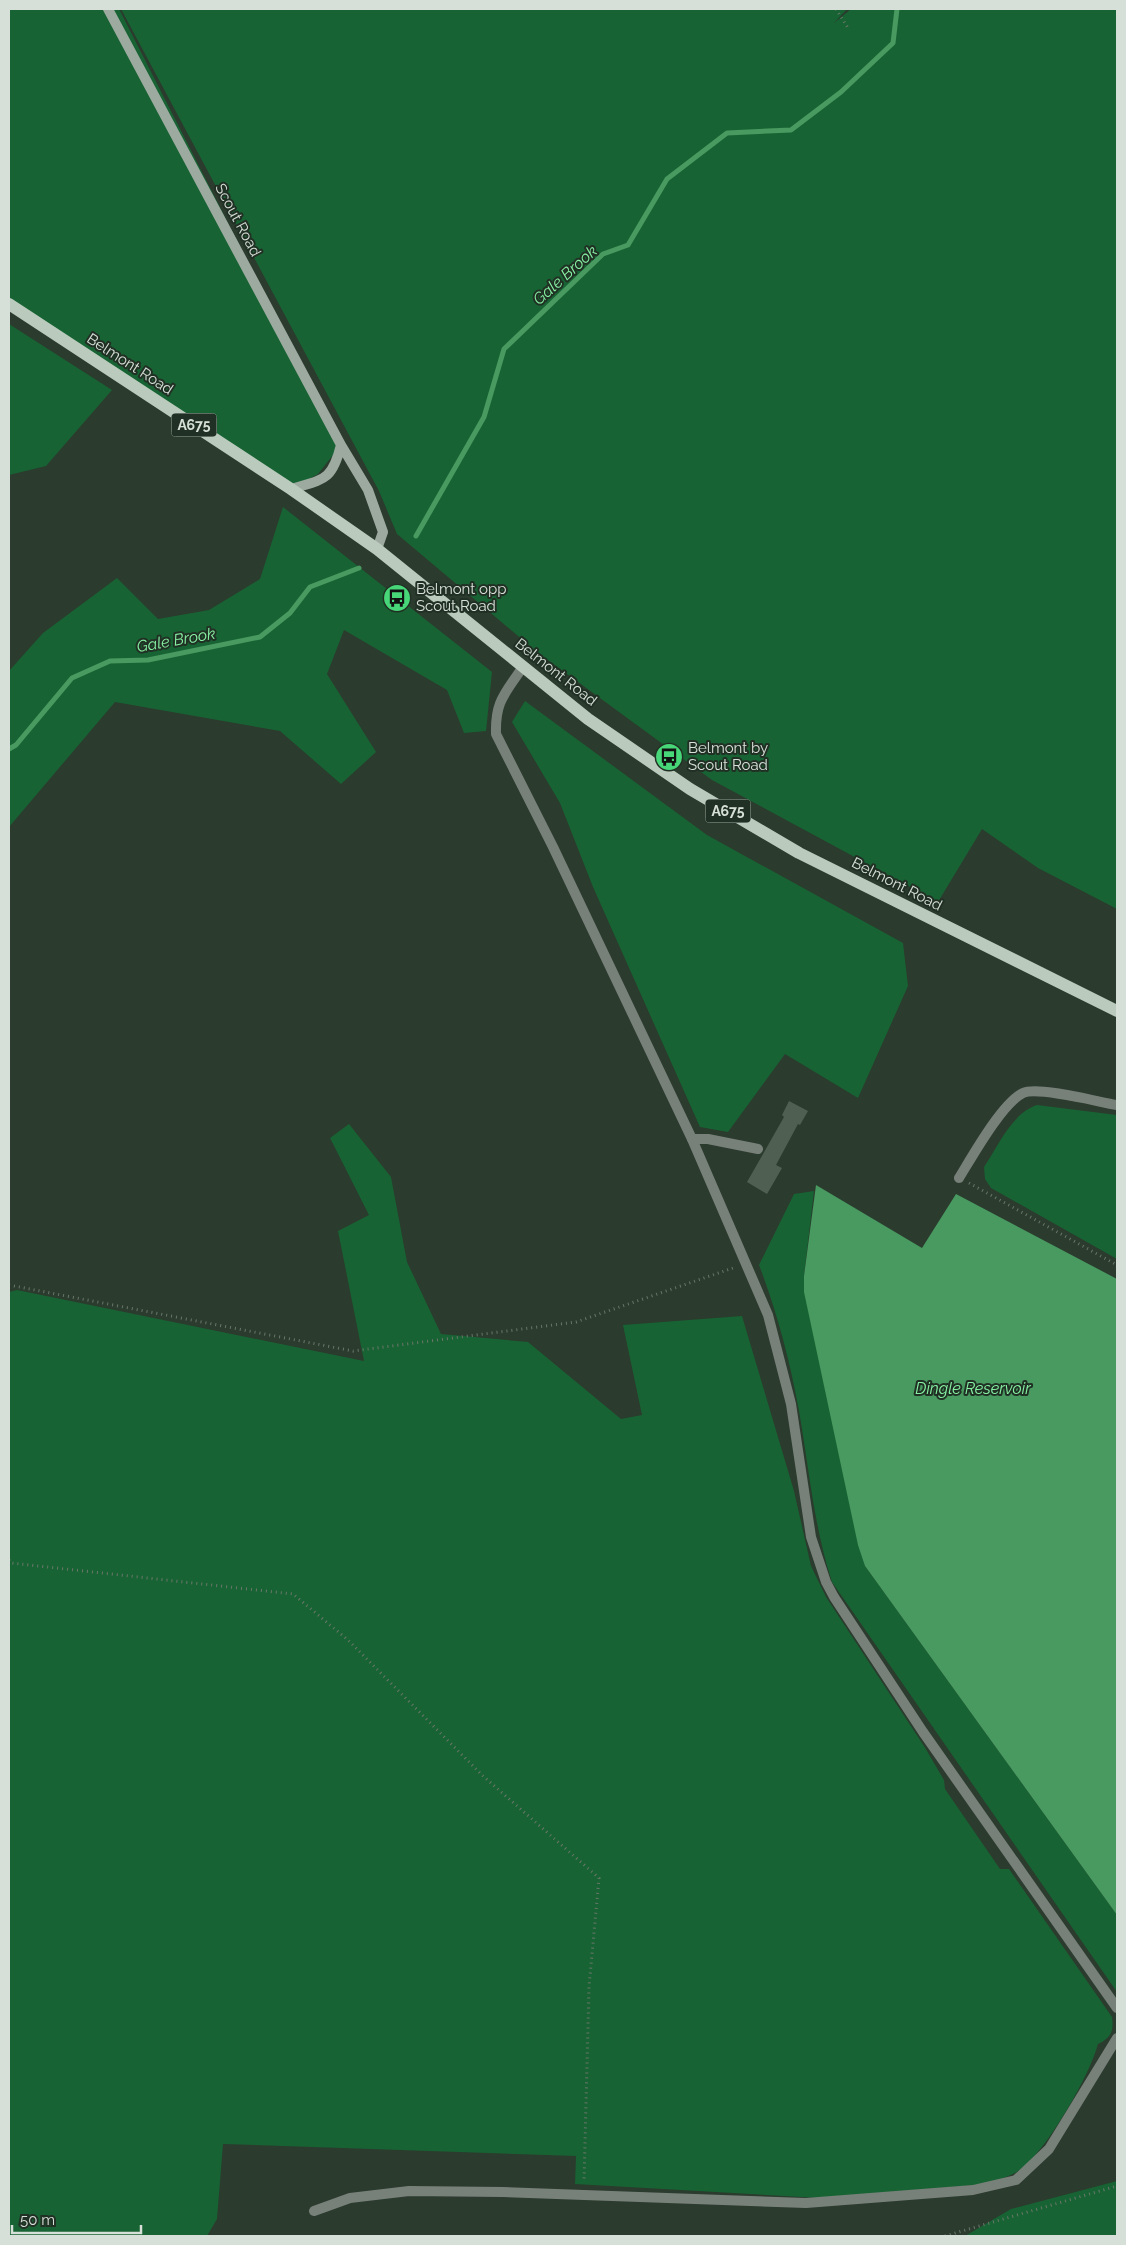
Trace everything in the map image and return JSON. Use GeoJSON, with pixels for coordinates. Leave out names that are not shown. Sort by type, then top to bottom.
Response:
{"type":"FeatureCollection","features":[{"type":"Feature","properties":{"kind":"main road","name":"Belmont Road"},"geometry":{"type":"LineString","coordinates":[[9,304],[291,489],[377,549],[522,668],[588,719],[690,789],[799,853],[1117,1011]]}},
{"type":"Feature","properties":{"kind":"street","name":"Scout Road"},"geometry":{"type":"LineString","coordinates":[[108,9],[341,445],[368,490],[383,532],[377,549]]}},
{"type":"Feature","properties":{"kind":"street"},"geometry":{"type":"LineString","coordinates":[[291,489],[327,476],[333,470],[341,445]]}},
{"type":"Feature","properties":{"kind":"street"},"geometry":{"type":"LineString","coordinates":[[522,668],[502,698],[496,714],[496,734],[554,847],[692,1139],[746,1263],[770,1324],[791,1404],[811,1537],[834,1597],[923,1732],[1117,2008]]}},
{"type":"Feature","properties":{"kind":"street"},"geometry":{"type":"LineString","coordinates":[[959,1178],[1000,1115],[1013,1100],[1024,1092],[1038,1091],[1117,1105]]}},
{"type":"Feature","properties":{"kind":"street"},"geometry":{"type":"LineString","coordinates":[[692,1139],[708,1139],[758,1149]]}},
{"type":"Feature","properties":{"kind":"street"},"geometry":{"type":"LineString","coordinates":[[314,2212],[350,2198],[410,2191],[806,2203],[973,2190],[1016,2180],[1049,2149],[1117,2038]]}},
{"type":"Feature","properties":{"kind":"path"},"geometry":{"type":"LineString","coordinates":[[836,9],[848,28]]}},
{"type":"Feature","properties":{"kind":"path"},"geometry":{"type":"LineString","coordinates":[[959,1178],[1117,1266]]}},
{"type":"Feature","properties":{"kind":"path"},"geometry":{"type":"LineString","coordinates":[[9,1285],[353,1351],[576,1322],[746,1263]]}},
{"type":"Feature","properties":{"kind":"path"},"geometry":{"type":"LineString","coordinates":[[9,1560],[11,1563],[293,1594],[348,1640],[483,1776],[599,1878],[589,1987],[583,2195]]}},
{"type":"Feature","properties":{"kind":"path"},"geometry":{"type":"LineString","coordinates":[[945,2236],[1117,2186]]}},
{"type":"Feature","properties":{"kind":"shaded area"},"geometry":{"type":"Polygon","coordinates":[[[9,9],[119,9],[341,445],[318,474],[291,489],[9,304],[9,9]]]}},
{"type":"Feature","properties":{"kind":"shaded area"},"geometry":{"type":"Polygon","coordinates":[[[121,9],[847,9],[834,23],[851,9],[1117,9],[1117,909],[1038,868],[982,829],[938,902],[712,780],[537,652],[397,534],[379,491],[121,9]]]}},
{"type":"Feature","properties":{"kind":"shaded area"},"geometry":{"type":"Polygon","coordinates":[[[9,324],[112,390],[46,466],[9,475],[9,324]]]}},
{"type":"Feature","properties":{"kind":"shaded area"},"geometry":{"type":"Polygon","coordinates":[[[283,507],[492,672],[486,731],[464,733],[447,690],[344,630],[327,674],[376,752],[341,784],[280,731],[115,702],[9,827],[9,671],[43,633],[117,578],[158,619],[209,610],[260,579],[283,507]]]}},
{"type":"Feature","properties":{"kind":"shaded area"},"geometry":{"type":"Polygon","coordinates":[[[525,701],[707,835],[903,943],[908,986],[858,1098],[785,1054],[728,1132],[700,1127],[593,887],[560,803],[512,722],[525,701]]]}},
{"type":"Feature","properties":{"kind":"shaded area"},"geometry":{"type":"Polygon","coordinates":[[[1037,1105],[1117,1115],[1117,1259],[991,1188],[985,1179],[984,1167],[1006,1131],[1020,1115],[1037,1105]]]}},
{"type":"Feature","properties":{"kind":"shaded area"},"geometry":{"type":"Polygon","coordinates":[[[349,1124],[391,1177],[407,1262],[441,1334],[528,1342],[621,1419],[642,1415],[623,1325],[742,1316],[794,1491],[811,1566],[826,1597],[924,1746],[944,1780],[945,1789],[1000,1869],[1009,1869],[1112,2017],[1111,2034],[1098,2044],[1086,2074],[1068,2109],[1035,2156],[1017,2172],[987,2184],[819,2198],[575,2184],[576,2156],[223,2144],[217,2219],[207,2236],[9,2236],[9,1292],[17,1290],[364,1361],[338,1231],[369,1215],[330,1138],[349,1124]]]}},
{"type":"Feature","properties":{"kind":"shaded area"},"geometry":{"type":"Polygon","coordinates":[[[814,1191],[804,1276],[865,1566],[1117,1915],[1117,1992],[832,1582],[816,1519],[799,1411],[791,1374],[777,1319],[759,1265],[794,1194],[814,1191]]]}},
{"type":"Feature","properties":{"kind":"shaded area"},"geometry":{"type":"Polygon","coordinates":[[[1117,2181],[1117,2236],[965,2236],[1011,2209],[1117,2181]]]}},
{"type":"Feature","properties":{"kind":"water","name":"Dingle Reservoir"},"geometry":{"type":"Polygon","coordinates":[[[816,1185],[922,1248],[956,1194],[1117,1279],[1117,1915],[865,1566],[858,1545],[804,1292],[804,1276],[816,1185]]]}},
{"type":"Feature","properties":{"kind":"building"},"geometry":{"type":"Polygon","coordinates":[[[789,1101],[808,1111],[800,1125],[798,1124],[776,1165],[782,1168],[767,1194],[747,1182],[784,1117],[782,1115],[789,1101]]]}},
{"type":"Feature","properties":{"kind":"waterway","name":"Gale Brook"},"geometry":{"type":"LineString","coordinates":[[416,536],[484,417],[504,349],[603,254],[628,245],[667,179],[727,133],[791,130],[841,92],[893,43],[897,9]]}},
{"type":"Feature","properties":{"kind":"waterway","name":"Gale Brook"},"geometry":{"type":"LineString","coordinates":[[9,749],[16,745],[72,678],[110,661],[148,660],[260,637],[290,613],[310,587],[359,568]]}},
{"type":"Feature","properties":{"kind":"place","name":"Belmont opp Scout Road"},"geometry":{"type":"Point","coordinates":[397,598]}},
{"type":"Feature","properties":{"kind":"place","name":"Belmont by Scout Road"},"geometry":{"type":"Point","coordinates":[669,757]}}]}
